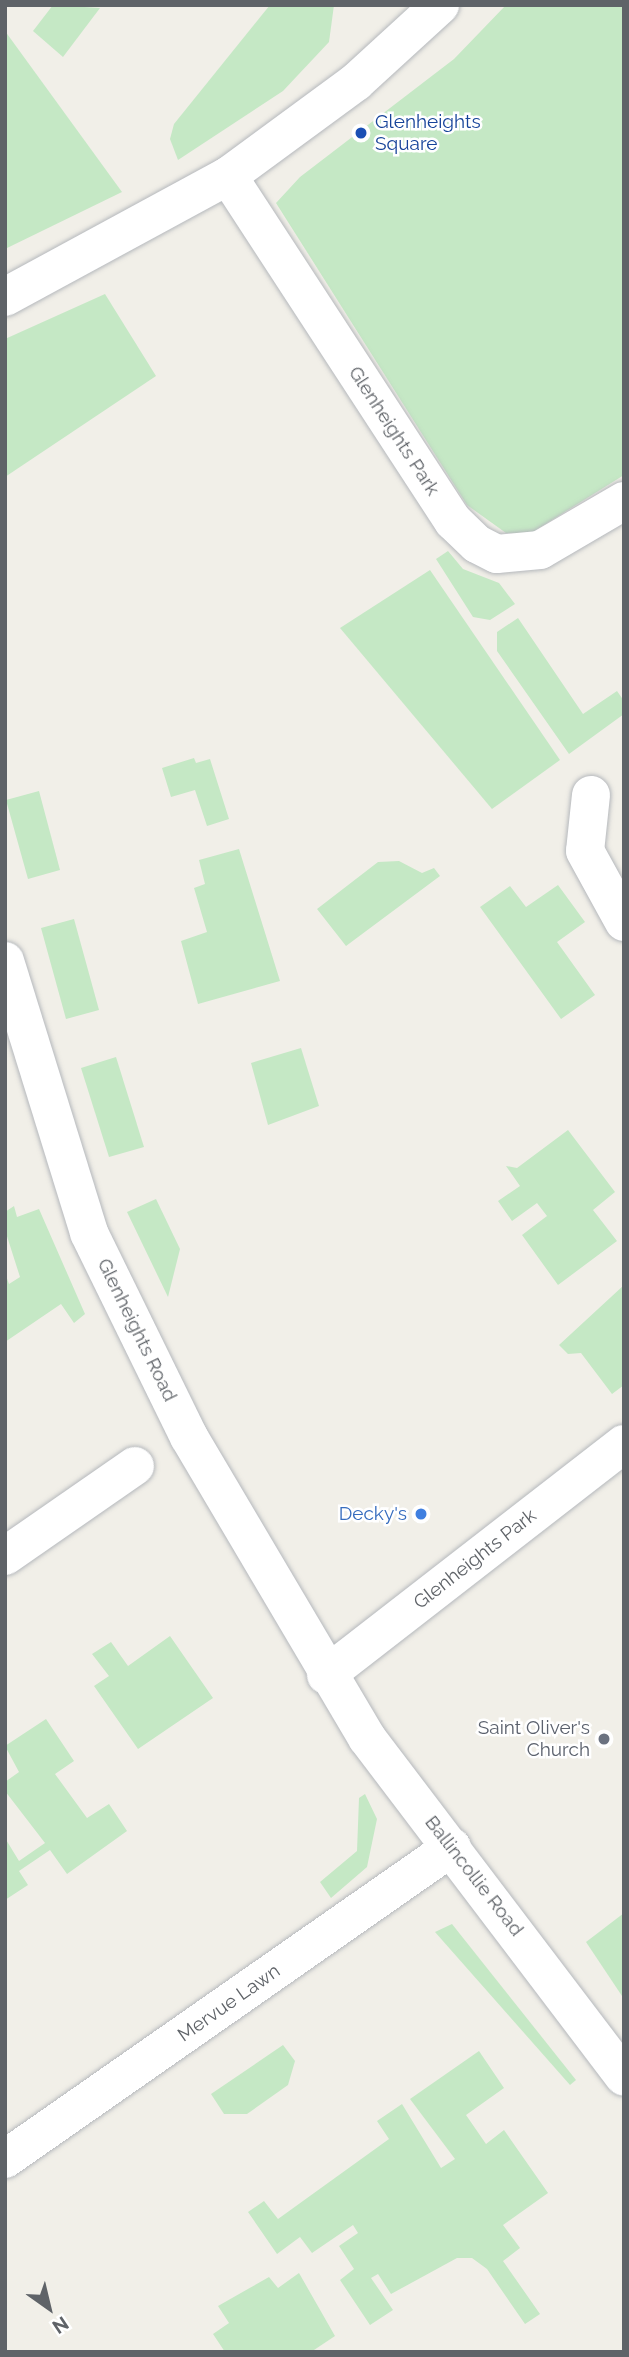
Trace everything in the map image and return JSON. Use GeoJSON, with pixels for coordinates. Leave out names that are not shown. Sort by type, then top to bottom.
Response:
{"type":"FeatureCollection","features":[{"type":"Feature","properties":{"kind":"street"},"geometry":{"type":"LineString","coordinates":[[5,297],[228,176],[356,82],[423,11]]}},
{"type":"Feature","properties":{"kind":"street","name":"Glenheights Park"},"geometry":{"type":"LineString","coordinates":[[228,176],[453,521],[477,544],[497,554],[540,550],[624,501]]}},
{"type":"Feature","properties":{"kind":"street"},"geometry":{"type":"LineString","coordinates":[[590,795],[585,851],[624,922]]}},
{"type":"Feature","properties":{"kind":"street","name":"Glenheights Road"},"geometry":{"type":"LineString","coordinates":[[5,961],[89,1233],[189,1437],[326,1675]]}},
{"type":"Feature","properties":{"kind":"street","name":"Glenheights Park"},"geometry":{"type":"LineString","coordinates":[[326,1675],[624,1444]]}},
{"type":"Feature","properties":{"kind":"street"},"geometry":{"type":"LineString","coordinates":[[5,1556],[135,1466]]}},
{"type":"Feature","properties":{"kind":"street","name":"Ballincollie Road"},"geometry":{"type":"LineString","coordinates":[[326,1675],[624,2076]]}},
{"type":"Feature","properties":{"kind":"street","name":"Mervue Lawn"},"geometry":{"type":"LineString","coordinates":[[5,2159],[452,1847]]}},
{"type":"Feature","properties":{"kind":"green space"},"geometry":{"type":"Polygon","coordinates":[[[53,5],[100,8],[63,57],[33,31],[53,5]]]}},
{"type":"Feature","properties":{"kind":"green space"},"geometry":{"type":"Polygon","coordinates":[[[270,5],[334,5],[329,42],[283,91],[178,160],[170,139],[174,124],[270,5]]]}},
{"type":"Feature","properties":{"kind":"green space"},"geometry":{"type":"Polygon","coordinates":[[[506,5],[624,5],[624,475],[531,533],[506,533],[467,505],[276,203],[300,177],[454,59],[506,5]]]}},
{"type":"Feature","properties":{"kind":"green space"},"geometry":{"type":"Polygon","coordinates":[[[5,31],[122,192],[5,249],[5,31]]]}},
{"type":"Feature","properties":{"kind":"green space"},"geometry":{"type":"Polygon","coordinates":[[[105,294],[156,376],[5,477],[5,339],[105,294]]]}},
{"type":"Feature","properties":{"kind":"green space"},"geometry":{"type":"Polygon","coordinates":[[[448,551],[463,569],[499,583],[515,604],[490,620],[473,617],[436,559],[448,551]]]}},
{"type":"Feature","properties":{"kind":"green space"},"geometry":{"type":"Polygon","coordinates":[[[430,570],[560,760],[492,809],[340,628],[430,570]]]}},
{"type":"Feature","properties":{"kind":"green space"},"geometry":{"type":"Polygon","coordinates":[[[518,618],[583,714],[617,691],[624,701],[624,714],[569,754],[497,651],[497,632],[518,618]]]}},
{"type":"Feature","properties":{"kind":"green space"},"geometry":{"type":"Polygon","coordinates":[[[194,758],[196,763],[210,759],[229,819],[207,826],[195,790],[171,797],[162,768],[194,758]]]}},
{"type":"Feature","properties":{"kind":"green space"},"geometry":{"type":"Polygon","coordinates":[[[39,791],[60,870],[28,879],[6,800],[39,791]]]}},
{"type":"Feature","properties":{"kind":"green space"},"geometry":{"type":"Polygon","coordinates":[[[239,849],[280,981],[198,1004],[181,941],[207,932],[194,888],[205,884],[199,860],[239,849]]]}},
{"type":"Feature","properties":{"kind":"green space"},"geometry":{"type":"Polygon","coordinates":[[[399,861],[422,873],[434,868],[440,876],[346,946],[317,909],[378,862],[399,861]]]}},
{"type":"Feature","properties":{"kind":"green space"},"geometry":{"type":"Polygon","coordinates":[[[558,885],[585,922],[557,942],[595,995],[561,1019],[480,907],[510,886],[526,907],[558,885]]]}},
{"type":"Feature","properties":{"kind":"green space"},"geometry":{"type":"Polygon","coordinates":[[[74,919],[99,1010],[66,1019],[41,928],[74,919]]]}},
{"type":"Feature","properties":{"kind":"green space"},"geometry":{"type":"Polygon","coordinates":[[[301,1048],[319,1106],[268,1125],[251,1063],[301,1048]]]}},
{"type":"Feature","properties":{"kind":"green space"},"geometry":{"type":"Polygon","coordinates":[[[116,1057],[144,1147],[109,1157],[81,1068],[116,1057]]]}},
{"type":"Feature","properties":{"kind":"green space"},"geometry":{"type":"Polygon","coordinates":[[[568,1130],[615,1192],[593,1210],[617,1241],[558,1285],[522,1235],[547,1216],[537,1203],[512,1221],[498,1201],[520,1186],[506,1166],[517,1168],[568,1130]]]}},
{"type":"Feature","properties":{"kind":"green space"},"geometry":{"type":"Polygon","coordinates":[[[156,1199],[180,1249],[168,1297],[127,1212],[156,1199]]]}},
{"type":"Feature","properties":{"kind":"green space"},"geometry":{"type":"Polygon","coordinates":[[[14,1206],[17,1217],[39,1209],[85,1314],[74,1323],[61,1304],[5,1342],[5,1273],[9,1284],[20,1277],[5,1230],[5,1212],[14,1206]]]}},
{"type":"Feature","properties":{"kind":"green space"},"geometry":{"type":"Polygon","coordinates":[[[624,1285],[624,1385],[612,1394],[581,1353],[568,1354],[559,1345],[624,1285]]]}},
{"type":"Feature","properties":{"kind":"green space"},"geometry":{"type":"Polygon","coordinates":[[[170,1636],[213,1698],[138,1749],[94,1686],[109,1676],[92,1654],[111,1642],[128,1666],[170,1636]]]}},
{"type":"Feature","properties":{"kind":"green space"},"geometry":{"type":"Polygon","coordinates":[[[46,1719],[74,1761],[55,1774],[87,1818],[109,1804],[127,1831],[67,1874],[50,1850],[19,1871],[28,1885],[5,1900],[5,1838],[19,1861],[45,1843],[5,1791],[5,1782],[19,1772],[5,1746],[46,1719]]]}},
{"type":"Feature","properties":{"kind":"green space"},"geometry":{"type":"Polygon","coordinates":[[[365,1794],[377,1819],[367,1867],[331,1898],[320,1882],[357,1851],[359,1798],[365,1794]]]}},
{"type":"Feature","properties":{"kind":"green space"},"geometry":{"type":"Polygon","coordinates":[[[624,1913],[624,1999],[586,1942],[624,1913]]]}},
{"type":"Feature","properties":{"kind":"green space"},"geometry":{"type":"Polygon","coordinates":[[[452,1924],[576,2080],[570,2085],[435,1932],[452,1924]]]}},
{"type":"Feature","properties":{"kind":"green space"},"geometry":{"type":"Polygon","coordinates":[[[283,2045],[295,2061],[288,2085],[247,2114],[224,2114],[211,2094],[283,2045]]]}},
{"type":"Feature","properties":{"kind":"green space"},"geometry":{"type":"Polygon","coordinates":[[[479,2051],[504,2088],[466,2115],[486,2144],[504,2130],[548,2193],[503,2225],[520,2248],[503,2261],[540,2314],[525,2324],[487,2269],[472,2258],[457,2258],[391,2294],[378,2274],[371,2278],[393,2310],[370,2325],[340,2280],[354,2269],[339,2246],[358,2233],[353,2225],[312,2253],[300,2237],[277,2254],[248,2212],[264,2201],[278,2219],[389,2139],[377,2121],[402,2104],[441,2168],[455,2159],[410,2099],[479,2051]]]}},
{"type":"Feature","properties":{"kind":"green space"},"geometry":{"type":"Polygon","coordinates":[[[299,2273],[335,2336],[311,2352],[225,2352],[213,2334],[229,2323],[218,2306],[269,2277],[278,2288],[299,2273]]]}},
{"type":"Feature","properties":{"kind":"place","name":"Glenheights Square"},"geometry":{"type":"Point","coordinates":[361,133]}},
{"type":"Feature","properties":{"kind":"place","name":"Decky's"},"geometry":{"type":"Point","coordinates":[421,1514]}},
{"type":"Feature","properties":{"kind":"place","name":"Saint Oliver's Church"},"geometry":{"type":"Point","coordinates":[604,1739]}}]}
